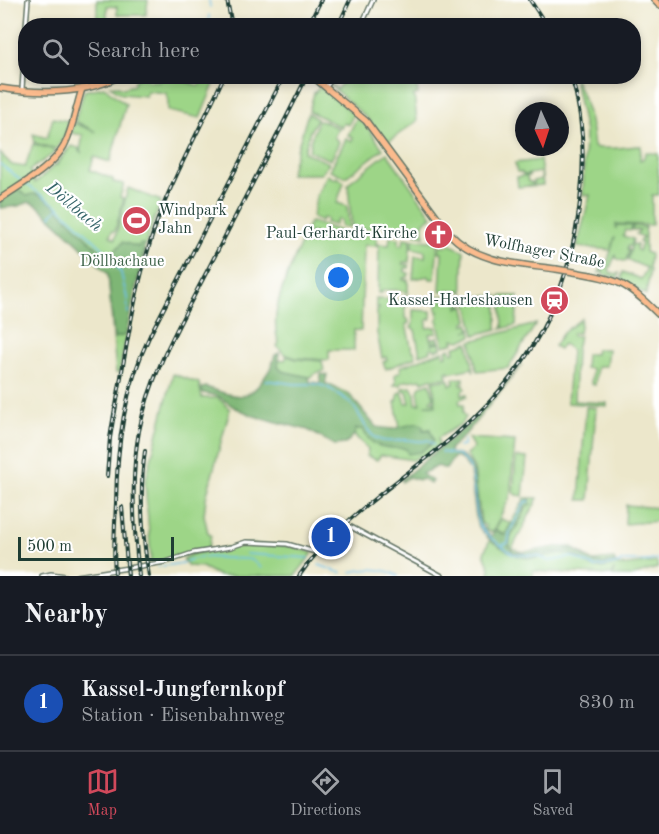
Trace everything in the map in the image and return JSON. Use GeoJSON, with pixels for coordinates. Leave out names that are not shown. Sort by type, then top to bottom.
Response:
{"type":"FeatureCollection","features":[{"type":"Feature","properties":{"kind":"main road"},"geometry":{"type":"LineString","coordinates":[[654,0],[659,4]]}},
{"type":"Feature","properties":{"kind":"main road"},"geometry":{"type":"LineString","coordinates":[[0,88],[58,92],[102,84]]}},
{"type":"Feature","properties":{"kind":"main road","name":"Wolfhager Straße"},"geometry":{"type":"LineString","coordinates":[[322,84],[366,122],[449,234],[468,249],[494,260],[610,279],[625,285],[642,297],[659,315]]}},
{"type":"Feature","properties":{"kind":"main road"},"geometry":{"type":"LineString","coordinates":[[0,199],[49,164],[64,146],[82,89]]}},
{"type":"Feature","properties":{"kind":"street"},"geometry":{"type":"LineString","coordinates":[[27,18],[28,0]]}},
{"type":"Feature","properties":{"kind":"street"},"geometry":{"type":"LineString","coordinates":[[365,18],[373,0]]}},
{"type":"Feature","properties":{"kind":"street"},"geometry":{"type":"LineString","coordinates":[[21,91],[22,84]]}},
{"type":"Feature","properties":{"kind":"street"},"geometry":{"type":"LineString","coordinates":[[77,576],[165,562],[193,553],[231,547],[246,542],[292,545],[324,555],[328,554],[351,527],[442,576]]}},
{"type":"Feature","properties":{"kind":"street"},"geometry":{"type":"LineString","coordinates":[[42,576],[51,574],[65,576]]}},
{"type":"Feature","properties":{"kind":"green space"},"geometry":{"type":"Polygon","coordinates":[[[97,0],[148,0],[146,15],[117,15],[117,7],[107,6],[107,18],[97,18],[97,0]]]}},
{"type":"Feature","properties":{"kind":"green space"},"geometry":{"type":"Polygon","coordinates":[[[193,84],[199,86],[200,84],[214,84],[200,118],[168,111],[166,93],[147,91],[146,96],[122,94],[110,86],[123,88],[134,85],[193,84]]]}},
{"type":"Feature","properties":{"kind":"green space"},"geometry":{"type":"Polygon","coordinates":[[[341,84],[416,84],[418,94],[414,95],[417,121],[385,144],[368,119],[331,85],[337,89],[341,84]]]}},
{"type":"Feature","properties":{"kind":"green space"},"geometry":{"type":"Polygon","coordinates":[[[575,84],[579,87],[588,112],[594,147],[641,146],[640,160],[646,152],[658,154],[659,195],[652,195],[652,225],[616,224],[616,229],[617,225],[633,226],[630,231],[625,230],[623,236],[633,239],[631,247],[628,246],[627,249],[629,250],[626,261],[616,258],[616,254],[609,270],[611,273],[619,273],[618,278],[602,274],[604,269],[599,273],[601,268],[606,267],[615,237],[611,250],[577,247],[590,195],[583,195],[585,132],[575,84]]]}},
{"type":"Feature","properties":{"kind":"green space","name":"Döllbachaue"},"geometry":{"type":"Polygon","coordinates":[[[104,87],[126,104],[110,162],[94,157],[90,170],[113,179],[113,182],[124,184],[120,197],[124,199],[115,231],[112,231],[110,236],[115,239],[128,188],[161,201],[145,245],[140,244],[139,247],[125,244],[145,252],[133,297],[119,373],[116,373],[108,274],[37,205],[29,202],[0,208],[0,153],[12,165],[25,167],[33,144],[54,150],[53,154],[30,170],[35,183],[56,164],[68,149],[57,165],[71,146],[79,148],[79,152],[82,153],[80,151],[83,135],[71,133],[74,123],[96,132],[75,121],[84,91],[104,87]]]}},
{"type":"Feature","properties":{"kind":"green space"},"geometry":{"type":"Polygon","coordinates":[[[320,87],[354,114],[348,125],[344,123],[341,127],[309,111],[314,93],[320,87]]]}},
{"type":"Feature","properties":{"kind":"green space"},"geometry":{"type":"Polygon","coordinates":[[[308,113],[317,119],[310,131],[304,152],[329,163],[321,174],[290,174],[308,113]]]}},
{"type":"Feature","properties":{"kind":"green space"},"geometry":{"type":"Polygon","coordinates":[[[53,118],[69,121],[64,139],[56,149],[35,143],[33,134],[47,138],[53,118]]]}},
{"type":"Feature","properties":{"kind":"green space"},"geometry":{"type":"Polygon","coordinates":[[[357,118],[365,124],[383,149],[346,177],[330,170],[346,139],[352,141],[353,137],[348,135],[357,118]]]}},
{"type":"Feature","properties":{"kind":"green space"},"geometry":{"type":"Polygon","coordinates":[[[318,121],[338,128],[334,137],[339,142],[331,160],[309,151],[318,121]]]}},
{"type":"Feature","properties":{"kind":"green space"},"geometry":{"type":"Polygon","coordinates":[[[387,153],[432,216],[423,223],[425,236],[414,234],[414,228],[376,224],[374,230],[352,228],[348,185],[387,153]]]}},
{"type":"Feature","properties":{"kind":"green space"},"geometry":{"type":"Polygon","coordinates":[[[540,160],[543,185],[518,187],[517,177],[530,175],[527,177],[528,182],[532,184],[534,184],[533,181],[542,179],[540,172],[524,175],[517,172],[515,163],[540,160]]]}},
{"type":"Feature","properties":{"kind":"green space"},"geometry":{"type":"Polygon","coordinates":[[[327,175],[335,179],[337,177],[344,182],[337,203],[347,206],[349,227],[341,227],[341,220],[337,219],[335,225],[326,223],[327,219],[323,218],[321,221],[312,217],[317,195],[327,175]]]}},
{"type":"Feature","properties":{"kind":"green space","name":"Döllbachaue"},"geometry":{"type":"Polygon","coordinates":[[[18,189],[27,196],[36,194],[44,197],[91,243],[109,257],[123,242],[138,247],[140,244],[145,245],[126,335],[114,338],[108,274],[80,245],[37,205],[29,202],[0,208],[0,202],[18,189]]]}},
{"type":"Feature","properties":{"kind":"green space"},"geometry":{"type":"Polygon","coordinates":[[[311,222],[341,231],[340,237],[345,237],[346,232],[377,236],[376,246],[365,245],[364,247],[361,331],[354,330],[354,350],[329,350],[329,360],[296,358],[284,354],[277,346],[279,343],[276,330],[278,302],[305,233],[315,236],[315,233],[305,232],[311,222]]]}},
{"type":"Feature","properties":{"kind":"green space"},"geometry":{"type":"Polygon","coordinates":[[[634,226],[645,227],[645,252],[650,254],[646,295],[621,279],[623,272],[641,279],[647,268],[628,260],[632,244],[637,245],[636,249],[639,251],[642,243],[639,242],[643,237],[636,234],[640,230],[631,230],[634,226]]]}},
{"type":"Feature","properties":{"kind":"green space"},"geometry":{"type":"Polygon","coordinates":[[[390,237],[399,238],[399,245],[403,245],[404,238],[411,239],[409,262],[403,262],[409,265],[409,268],[405,268],[405,272],[409,273],[408,277],[403,278],[403,280],[408,280],[408,293],[400,290],[383,290],[382,293],[378,293],[379,244],[389,245],[390,237]]]}},
{"type":"Feature","properties":{"kind":"green space"},"geometry":{"type":"Polygon","coordinates":[[[413,239],[438,242],[435,279],[430,279],[429,276],[413,279],[415,256],[425,257],[425,251],[412,248],[413,239]]]}},
{"type":"Feature","properties":{"kind":"green space"},"geometry":{"type":"Polygon","coordinates":[[[449,244],[464,251],[463,294],[461,290],[440,291],[442,252],[439,252],[440,245],[449,244]]]}},
{"type":"Feature","properties":{"kind":"green space"},"geometry":{"type":"Polygon","coordinates":[[[450,295],[455,296],[453,302],[457,301],[456,296],[462,296],[462,305],[458,305],[458,308],[464,305],[468,320],[464,325],[469,323],[471,329],[466,331],[471,330],[472,336],[460,341],[453,339],[454,343],[444,346],[437,320],[439,317],[437,312],[440,312],[437,311],[437,296],[442,296],[443,303],[444,296],[449,297],[450,301],[450,295]]]}},
{"type":"Feature","properties":{"kind":"green space"},"geometry":{"type":"Polygon","coordinates":[[[403,296],[408,296],[405,318],[408,319],[409,323],[406,324],[412,351],[416,357],[386,369],[383,362],[387,360],[386,357],[382,358],[377,333],[377,309],[379,307],[376,306],[376,299],[403,300],[403,296]]]}},
{"type":"Feature","properties":{"kind":"green space"},"geometry":{"type":"Polygon","coordinates":[[[466,296],[499,296],[497,297],[497,329],[475,335],[466,296]]]}},
{"type":"Feature","properties":{"kind":"green space"},"geometry":{"type":"Polygon","coordinates":[[[501,296],[518,296],[516,325],[501,329],[503,327],[501,296]]]}},
{"type":"Feature","properties":{"kind":"green space"},"geometry":{"type":"Polygon","coordinates":[[[413,310],[431,311],[431,319],[427,320],[427,328],[436,327],[437,333],[429,334],[430,339],[437,338],[438,335],[439,341],[433,343],[432,339],[431,341],[432,345],[440,342],[441,348],[430,349],[431,351],[420,355],[415,330],[411,328],[413,310]]]}},
{"type":"Feature","properties":{"kind":"green space"},"geometry":{"type":"Polygon","coordinates":[[[581,319],[579,333],[572,333],[572,336],[579,336],[576,350],[574,401],[607,403],[607,406],[567,403],[571,350],[563,344],[559,349],[554,346],[563,333],[581,319]]]}},
{"type":"Feature","properties":{"kind":"green space"},"geometry":{"type":"Polygon","coordinates":[[[536,324],[508,368],[477,371],[471,341],[536,324]]]}},
{"type":"Feature","properties":{"kind":"green space"},"geometry":{"type":"Polygon","coordinates":[[[468,342],[474,372],[472,368],[449,373],[449,371],[446,372],[447,378],[422,382],[421,379],[394,385],[395,375],[401,371],[400,367],[443,351],[444,356],[447,355],[446,350],[450,348],[452,353],[455,352],[454,347],[468,342]]]}},
{"type":"Feature","properties":{"kind":"green space"},"geometry":{"type":"Polygon","coordinates":[[[596,349],[608,349],[606,366],[597,366],[595,385],[591,384],[592,369],[585,368],[586,354],[595,354],[596,349]]]}},
{"type":"Feature","properties":{"kind":"green space"},"geometry":{"type":"Polygon","coordinates":[[[279,353],[278,367],[282,371],[309,377],[310,382],[320,383],[321,374],[327,375],[325,383],[349,394],[376,427],[392,429],[418,423],[423,426],[423,431],[430,429],[434,441],[421,452],[408,454],[406,449],[377,445],[367,437],[363,429],[356,429],[354,435],[345,444],[334,445],[308,430],[254,416],[234,407],[218,396],[202,393],[202,388],[206,387],[236,396],[250,393],[262,381],[272,366],[275,355],[279,353]]]}},
{"type":"Feature","properties":{"kind":"green space"},"geometry":{"type":"Polygon","coordinates":[[[287,356],[322,361],[324,371],[309,378],[282,371],[278,367],[279,360],[285,360],[287,356]]]}},
{"type":"Feature","properties":{"kind":"green space"},"geometry":{"type":"Polygon","coordinates":[[[522,365],[464,436],[450,448],[450,453],[462,456],[473,471],[478,515],[482,526],[490,536],[489,539],[477,525],[470,471],[462,460],[454,457],[446,469],[438,466],[423,473],[432,481],[430,484],[423,479],[409,477],[402,482],[401,480],[469,424],[522,365]]]}},
{"type":"Feature","properties":{"kind":"green space"},"geometry":{"type":"Polygon","coordinates":[[[173,374],[199,383],[202,398],[218,398],[230,409],[206,498],[204,515],[208,533],[211,536],[208,549],[177,557],[174,555],[174,558],[149,563],[151,558],[145,483],[173,374]]]}},
{"type":"Feature","properties":{"kind":"green space"},"geometry":{"type":"Polygon","coordinates":[[[463,378],[464,381],[460,383],[464,384],[465,389],[462,390],[462,395],[467,394],[467,396],[459,400],[460,404],[464,404],[463,413],[466,417],[461,424],[438,438],[439,445],[424,457],[419,456],[413,460],[381,455],[377,460],[367,456],[368,449],[354,435],[356,429],[363,429],[370,440],[378,445],[430,446],[434,441],[429,429],[400,427],[395,402],[399,393],[402,392],[406,403],[410,403],[407,391],[403,391],[402,388],[411,387],[415,394],[416,404],[420,404],[418,391],[420,386],[430,383],[434,398],[430,400],[434,401],[435,405],[425,405],[436,406],[433,381],[449,380],[450,385],[454,384],[453,379],[463,378]]]}},
{"type":"Feature","properties":{"kind":"green space"},"geometry":{"type":"Polygon","coordinates":[[[586,407],[596,408],[589,500],[579,500],[586,407]]]}},
{"type":"Feature","properties":{"kind":"green space"},"geometry":{"type":"Polygon","coordinates":[[[468,438],[515,441],[510,497],[492,533],[481,523],[474,468],[466,454],[474,448],[468,438]]]}},
{"type":"Feature","properties":{"kind":"green space"},"geometry":{"type":"Polygon","coordinates":[[[516,457],[527,458],[523,496],[513,492],[516,457]]]}},
{"type":"Feature","properties":{"kind":"green space"},"geometry":{"type":"Polygon","coordinates":[[[525,498],[538,498],[512,549],[524,552],[572,547],[593,561],[614,559],[617,566],[657,562],[658,568],[632,576],[613,576],[614,569],[612,575],[533,571],[533,576],[498,576],[497,574],[489,576],[490,568],[484,553],[491,537],[509,546],[511,536],[524,514],[527,505],[525,502],[514,525],[511,524],[505,535],[495,530],[501,519],[511,523],[525,498]]]}},
{"type":"Feature","properties":{"kind":"green space"},"geometry":{"type":"Polygon","coordinates":[[[530,499],[531,504],[524,508],[524,514],[511,536],[509,546],[513,552],[528,554],[570,549],[577,551],[592,562],[614,562],[614,565],[604,568],[592,567],[580,558],[562,553],[537,558],[523,557],[510,552],[490,540],[495,530],[505,535],[511,523],[514,525],[525,502],[530,499]]]}},
{"type":"Feature","properties":{"kind":"green space"},"geometry":{"type":"Polygon","coordinates":[[[626,505],[659,508],[659,521],[625,524],[626,505]]]}},
{"type":"Feature","properties":{"kind":"green space"},"geometry":{"type":"Polygon","coordinates":[[[249,544],[292,546],[313,553],[295,576],[219,576],[202,567],[188,566],[183,559],[193,554],[249,544]]]}},
{"type":"Feature","properties":{"kind":"waterway"},"geometry":{"type":"LineString","coordinates":[[209,0],[210,7]]}},
{"type":"Feature","properties":{"kind":"waterway","name":"Döllbach"},"geometry":{"type":"LineString","coordinates":[[0,164],[22,181]]}},
{"type":"Feature","properties":{"kind":"waterway","name":"Döllbach"},"geometry":{"type":"LineString","coordinates":[[26,184],[59,207],[111,256],[121,273],[128,313]]}},
{"type":"Feature","properties":{"kind":"waterway"},"geometry":{"type":"LineString","coordinates":[[51,216],[59,207]]}},
{"type":"Feature","properties":{"kind":"waterway"},"geometry":{"type":"LineString","coordinates":[[265,380],[316,384],[327,387],[347,400]]}},
{"type":"Feature","properties":{"kind":"waterway"},"geometry":{"type":"LineString","coordinates":[[348,401],[367,430],[379,440],[428,440],[434,445]]}},
{"type":"Feature","properties":{"kind":"waterway"},"geometry":{"type":"LineString","coordinates":[[458,447],[463,446],[464,440]]}},
{"type":"Feature","properties":{"kind":"waterway"},"geometry":{"type":"LineString","coordinates":[[441,452],[458,455],[468,464],[472,476],[478,524],[487,535],[513,554],[538,556],[549,561],[573,557],[595,567],[618,564],[623,561],[659,559]]}},
{"type":"Feature","properties":{"kind":"waterway"},"geometry":{"type":"LineString","coordinates":[[502,545],[508,543],[510,531],[525,502],[530,501]]}},
{"type":"Feature","properties":{"kind":"waterway"},"geometry":{"type":"LineString","coordinates":[[246,554],[309,558]]}},
{"type":"Feature","properties":{"kind":"waterway"},"geometry":{"type":"LineString","coordinates":[[186,561],[201,557],[246,559]]}},
{"type":"Feature","properties":{"kind":"waterway"},"geometry":{"type":"LineString","coordinates":[[247,559],[252,560],[261,568]]}},
{"type":"Feature","properties":{"kind":"waterway"},"geometry":{"type":"LineString","coordinates":[[157,567],[183,563]]}},
{"type":"Feature","properties":{"kind":"waterway"},"geometry":{"type":"LineString","coordinates":[[319,565],[338,572]]}},
{"type":"Feature","properties":{"kind":"waterway"},"geometry":{"type":"LineString","coordinates":[[351,572],[387,571],[398,576]]}},
{"type":"Feature","properties":{"kind":"railway"},"geometry":{"type":"LineString","coordinates":[[227,0],[230,18]]}},
{"type":"Feature","properties":{"kind":"railway"},"geometry":{"type":"LineString","coordinates":[[312,18],[321,0]]}},
{"type":"Feature","properties":{"kind":"railway"},"geometry":{"type":"LineString","coordinates":[[342,18],[350,0]]}},
{"type":"Feature","properties":{"kind":"railway"},"geometry":{"type":"LineString","coordinates":[[530,0],[542,18]]}},
{"type":"Feature","properties":{"kind":"railway"},"geometry":{"type":"LineString","coordinates":[[114,417],[132,317],[150,243],[173,183],[220,84]]}},
{"type":"Feature","properties":{"kind":"railway"},"geometry":{"type":"LineString","coordinates":[[115,573],[114,538],[120,438],[134,376],[150,335],[280,84]]}},
{"type":"Feature","properties":{"kind":"railway"},"geometry":{"type":"LineString","coordinates":[[139,576],[134,522],[134,467],[139,431],[150,390],[176,332],[303,84]]}},
{"type":"Feature","properties":{"kind":"railway"},"geometry":{"type":"LineString","coordinates":[[299,576],[332,536],[351,518],[454,436],[481,411],[504,386],[541,332],[555,303],[566,271],[580,202],[583,170],[582,139],[579,107],[573,84]]}},
{"type":"Feature","properties":{"kind":"railway"},"geometry":{"type":"LineString","coordinates":[[107,476],[115,408]]}},
{"type":"Feature","properties":{"kind":"railway"},"geometry":{"type":"LineString","coordinates":[[145,451],[142,514],[149,576]]}},
{"type":"Feature","properties":{"kind":"railway"},"geometry":{"type":"LineString","coordinates":[[122,507],[128,576]]}},
{"type":"Feature","properties":{"kind":"place","name":"Windpark Jahn"},"geometry":{"type":"Point","coordinates":[137,220]}},
{"type":"Feature","properties":{"kind":"place","name":"Paul-Gerhardt-Kirche"},"geometry":{"type":"Point","coordinates":[438,234]}},
{"type":"Feature","properties":{"kind":"place","name":"Kassel-Harleshausen"},"geometry":{"type":"Point","coordinates":[554,301]}},
{"type":"Feature","properties":{"kind":"place","name":"Kassel-Jungfernkopf"},"geometry":{"type":"Point","coordinates":[331,537]}}]}
